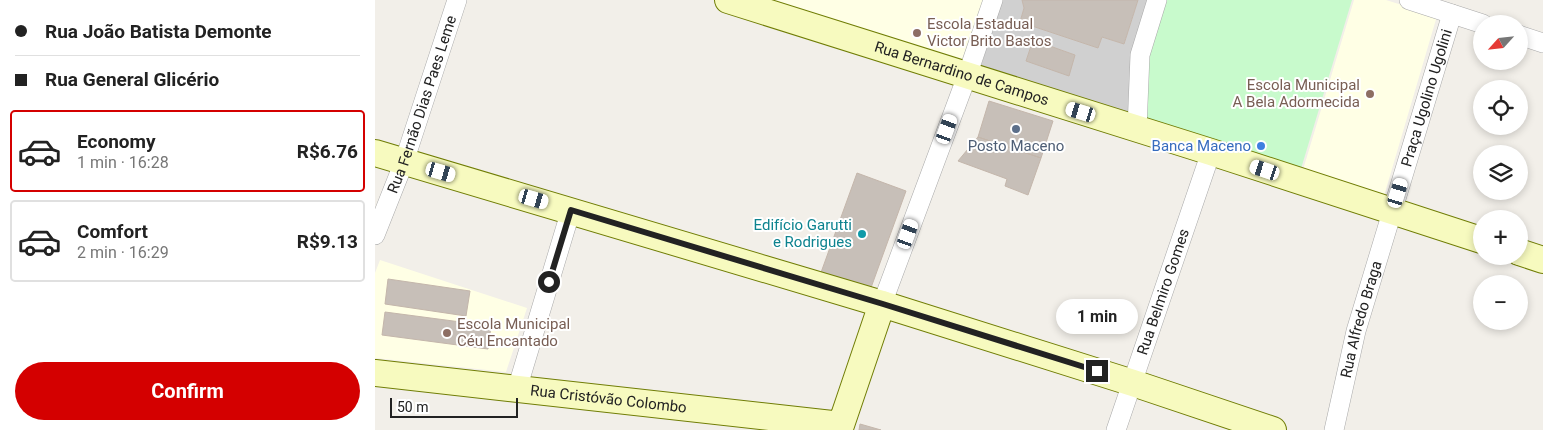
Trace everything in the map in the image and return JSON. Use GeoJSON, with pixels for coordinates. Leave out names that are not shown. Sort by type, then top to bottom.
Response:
{"type":"FeatureCollection","features":[{"type":"Feature","properties":{"kind":"main road","name":"Rua Bernardino de Campos"},"geometry":{"type":"LineString","coordinates":[[728,0],[1211,152],[1473,237]]}},
{"type":"Feature","properties":{"kind":"main road"},"geometry":{"type":"LineString","coordinates":[[375,152],[883,304],[1133,383],[1273,430]]}},
{"type":"Feature","properties":{"kind":"main road"},"geometry":{"type":"LineString","coordinates":[[1528,255],[1543,260]]}},
{"type":"Feature","properties":{"kind":"main road"},"geometry":{"type":"LineString","coordinates":[[841,427],[883,304]]}},
{"type":"Feature","properties":{"kind":"main road","name":"Rua Cristóvão Colombo"},"geometry":{"type":"LineString","coordinates":[[375,373],[841,427]]}},
{"type":"Feature","properties":{"kind":"street","name":"Rua Fernão Dias Paes Leme"},"geometry":{"type":"LineString","coordinates":[[375,235],[404,162],[457,0]]}},
{"type":"Feature","properties":{"kind":"street"},"geometry":{"type":"LineString","coordinates":[[883,304],[993,0]]}},
{"type":"Feature","properties":{"kind":"street"},"geometry":{"type":"LineString","coordinates":[[1137,129],[1140,55],[1157,0]]}},
{"type":"Feature","properties":{"kind":"street"},"geometry":{"type":"LineString","coordinates":[[1420,2],[1473,21]]}},
{"type":"Feature","properties":{"kind":"street","name":"Praça Ugolino Ugolini"},"geometry":{"type":"LineString","coordinates":[[1392,211],[1452,14]]}},
{"type":"Feature","properties":{"kind":"street"},"geometry":{"type":"LineString","coordinates":[[1528,38],[1543,43]]}},
{"type":"Feature","properties":{"kind":"street","name":"Rua Belmiro Gomes"},"geometry":{"type":"LineString","coordinates":[[1116,430],[1211,152]]}},
{"type":"Feature","properties":{"kind":"street"},"geometry":{"type":"LineString","coordinates":[[517,389],[571,210]]}},
{"type":"Feature","properties":{"kind":"street","name":"Rua Alfredo Braga"},"geometry":{"type":"LineString","coordinates":[[1334,430],[1356,331],[1392,211]]}},
{"type":"Feature","properties":{"kind":"shaded area","name":"Escola Estadual Victor Brito Bastos"},"geometry":{"type":"Polygon","coordinates":[[[756,0],[984,0],[963,65],[756,0]]]}},
{"type":"Feature","properties":{"kind":"shaded area"},"geometry":{"type":"Polygon","coordinates":[[[1002,0],[1022,0],[1024,8],[1020,22],[1098,48],[1102,37],[1124,44],[1138,0],[1150,0],[1130,120],[979,72],[1002,0]],[[1033,40],[1026,61],[1068,75],[1075,55],[1033,40]]]}},
{"type":"Feature","properties":{"kind":"shaded area","name":"Escola Municipal A Bela Adormecida"},"geometry":{"type":"Polygon","coordinates":[[[1354,0],[1386,0],[1437,16],[1384,196],[1302,173],[1354,0]]]}},
{"type":"Feature","properties":{"kind":"shaded area","name":"Escola Municipal Céu Encantado"},"geometry":{"type":"Polygon","coordinates":[[[380,260],[527,308],[506,372],[375,358],[375,273],[380,260]]]}},
{"type":"Feature","properties":{"kind":"green space"},"geometry":{"type":"Polygon","coordinates":[[[1163,0],[1352,0],[1300,172],[1145,122],[1147,58],[1163,0]]]}},
{"type":"Feature","properties":{"kind":"building"},"geometry":{"type":"Polygon","coordinates":[[[1022,0],[1138,0],[1124,44],[1102,37],[1098,48],[1020,22],[1024,8],[1022,0]]]}},
{"type":"Feature","properties":{"kind":"building"},"geometry":{"type":"Polygon","coordinates":[[[1033,40],[1075,55],[1069,76],[1026,61],[1033,40]]]}},
{"type":"Feature","properties":{"kind":"building","name":"Posto Maceno"},"geometry":{"type":"Polygon","coordinates":[[[989,101],[1053,121],[1041,158],[978,137],[989,101]]]}},
{"type":"Feature","properties":{"kind":"building"},"geometry":{"type":"Polygon","coordinates":[[[978,137],[1041,158],[1028,195],[1005,186],[1007,179],[958,161],[978,137]]]}},
{"type":"Feature","properties":{"kind":"building","name":"Edifício Garutti e Rodrigues"},"geometry":{"type":"Polygon","coordinates":[[[857,173],[906,191],[868,296],[819,278],[857,173]]]}},
{"type":"Feature","properties":{"kind":"building"},"geometry":{"type":"Polygon","coordinates":[[[388,279],[470,291],[466,316],[385,304],[388,279]]]}},
{"type":"Feature","properties":{"kind":"building"},"geometry":{"type":"Polygon","coordinates":[[[385,312],[491,326],[488,349],[382,335],[385,312]]]}},
{"type":"Feature","properties":{"kind":"building"},"geometry":{"type":"Polygon","coordinates":[[[860,424],[881,430],[859,430],[860,424]]]}},
{"type":"Feature","properties":{"kind":"place","name":"Escola Estadual Victor Brito Bastos"},"geometry":{"type":"Point","coordinates":[917,33]}},
{"type":"Feature","properties":{"kind":"place","name":"Escola Municipal A Bela Adormecida"},"geometry":{"type":"Point","coordinates":[1370,94]}},
{"type":"Feature","properties":{"kind":"place","name":"Posto Maceno"},"geometry":{"type":"Point","coordinates":[1016,129]}},
{"type":"Feature","properties":{"kind":"place","name":"Banca Maceno"},"geometry":{"type":"Point","coordinates":[1261,146]}},
{"type":"Feature","properties":{"kind":"place","name":"Edifício Garutti e Rodrigues"},"geometry":{"type":"Point","coordinates":[862,234]}},
{"type":"Feature","properties":{"kind":"place","name":"Escola Municipal Céu Encantado"},"geometry":{"type":"Point","coordinates":[447,333]}},
{"type":"Feature","properties":{"kind":"route"},"geometry":{"type":"LineString","coordinates":[[549,282],[571,210],[1097,371]]}}]}
